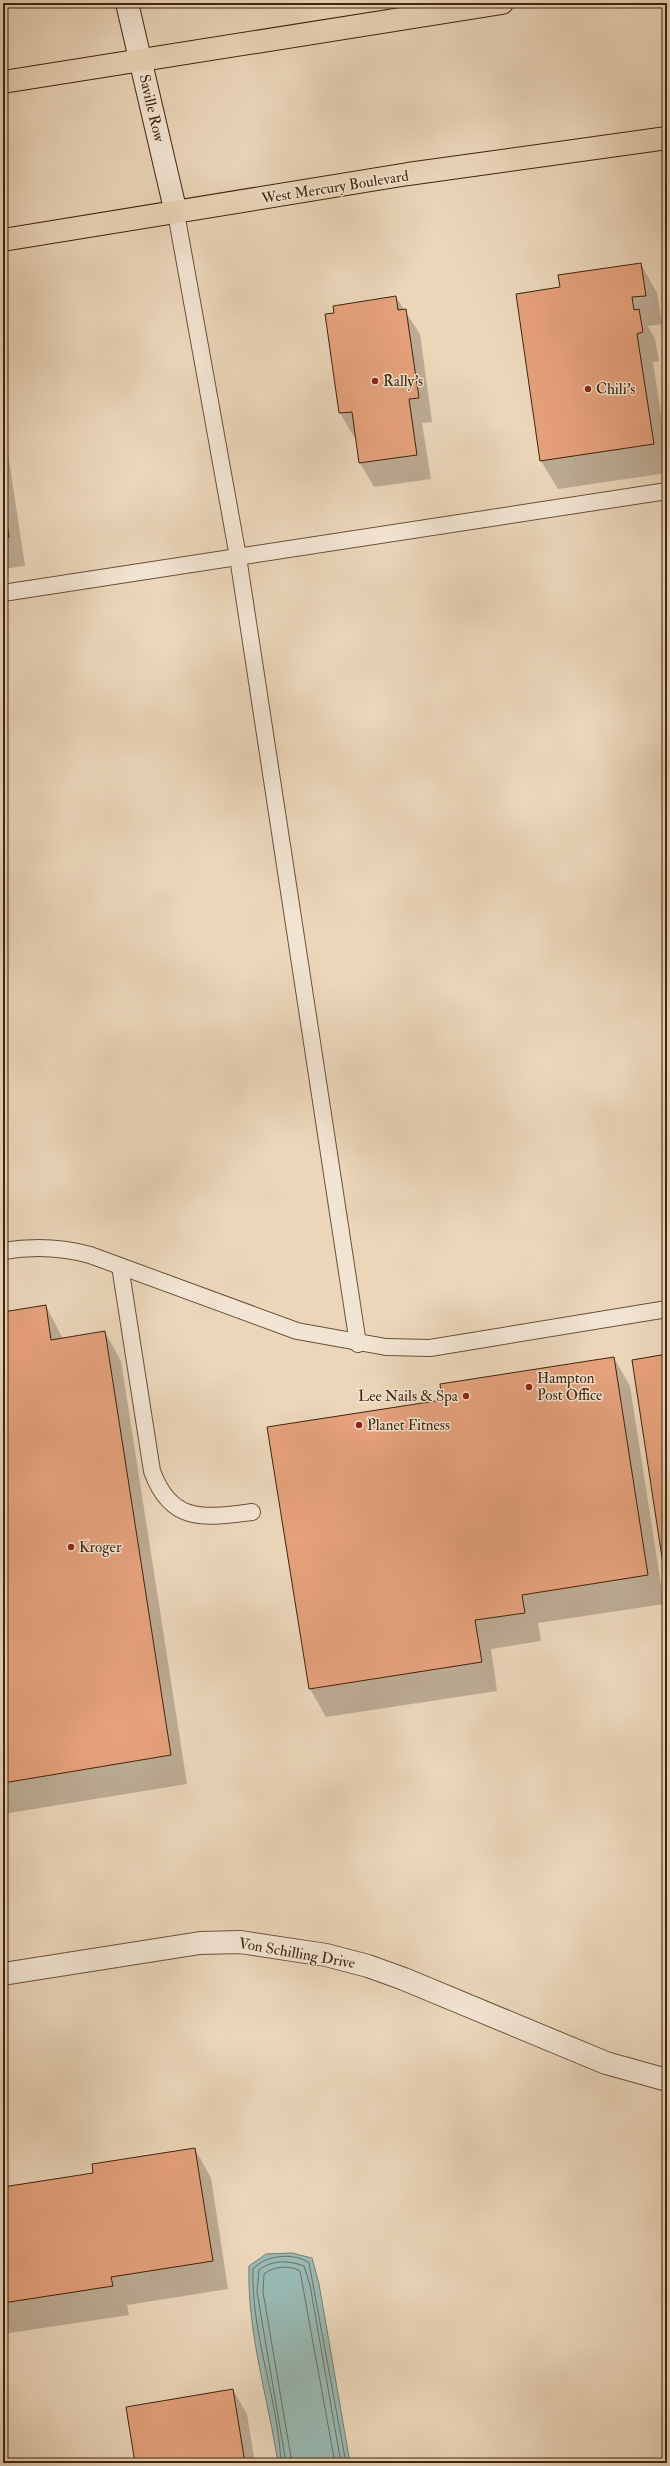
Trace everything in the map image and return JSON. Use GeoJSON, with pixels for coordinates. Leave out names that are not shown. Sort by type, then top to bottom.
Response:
{"type":"FeatureCollection","features":[{"type":"Feature","properties":{"kind":"main road"},"geometry":{"type":"LineString","coordinates":[[3,82],[502,3]]}},
{"type":"Feature","properties":{"kind":"main road","name":"West Mercury Boulevard"},"geometry":{"type":"LineString","coordinates":[[3,240],[408,174],[667,138]]}},
{"type":"Feature","properties":{"kind":"street","name":"Saville Row"},"geometry":{"type":"LineString","coordinates":[[127,3],[142,60],[176,213]]}},
{"type":"Feature","properties":{"kind":"street","name":"Von Schilling Drive"},"geometry":{"type":"LineString","coordinates":[[3,1974],[200,1943],[240,1942],[326,1955],[368,1966],[606,2063],[667,2080]]}},
{"type":"Feature","properties":{"kind":"lane"},"geometry":{"type":"LineString","coordinates":[[176,213],[238,557],[358,1344]]}},
{"type":"Feature","properties":{"kind":"lane"},"geometry":{"type":"LineString","coordinates":[[3,593],[667,491]]}},
{"type":"Feature","properties":{"kind":"lane"},"geometry":{"type":"LineString","coordinates":[[3,1252],[49,1247],[69,1249],[120,1266],[297,1331],[358,1344],[408,1349],[430,1348],[667,1309]]}},
{"type":"Feature","properties":{"kind":"lane"},"geometry":{"type":"LineString","coordinates":[[120,1266],[152,1471],[158,1487],[168,1501],[179,1510],[194,1516],[212,1517],[252,1512]]}},
{"type":"Feature","properties":{"kind":"water"},"geometry":{"type":"Polygon","coordinates":[[[292,2253],[312,2258],[319,2284],[350,2463],[278,2463],[251,2315],[249,2266],[266,2254],[292,2253]]]}},
{"type":"Feature","properties":{"kind":"building","name":"Chili's"},"geometry":{"type":"Polygon","coordinates":[[[641,263],[646,296],[632,297],[634,310],[639,309],[643,332],[637,334],[654,444],[540,461],[516,294],[560,287],[558,275],[641,263]]]}},
{"type":"Feature","properties":{"kind":"building","name":"Rally's"},"geometry":{"type":"Polygon","coordinates":[[[396,296],[398,310],[406,309],[419,398],[409,399],[417,455],[359,463],[352,412],[339,413],[325,314],[334,313],[333,306],[396,296]]]}},
{"type":"Feature","properties":{"kind":"building"},"geometry":{"type":"Polygon","coordinates":[[[3,496],[9,537],[3,538],[3,496]]]}},
{"type":"Feature","properties":{"kind":"building","name":"Kroger"},"geometry":{"type":"Polygon","coordinates":[[[46,1305],[51,1340],[105,1331],[171,1755],[3,1783],[3,1312],[46,1305]]]}},
{"type":"Feature","properties":{"kind":"building"},"geometry":{"type":"Polygon","coordinates":[[[667,1354],[667,1563],[663,1564],[632,1360],[667,1354]]]}},
{"type":"Feature","properties":{"kind":"building"},"geometry":{"type":"Polygon","coordinates":[[[614,1357],[648,1575],[522,1595],[525,1613],[475,1620],[482,1662],[309,1689],[267,1427],[442,1400],[440,1384],[614,1357]]]}},
{"type":"Feature","properties":{"kind":"building"},"geometry":{"type":"Polygon","coordinates":[[[195,2148],[213,2261],[111,2277],[113,2286],[3,2303],[3,2187],[93,2173],[92,2164],[195,2148]]]}},
{"type":"Feature","properties":{"kind":"building"},"geometry":{"type":"Polygon","coordinates":[[[233,2389],[245,2463],[135,2463],[126,2407],[233,2389]]]}},
{"type":"Feature","properties":{"kind":"place","name":"Rally's"},"geometry":{"type":"Point","coordinates":[375,381]}},
{"type":"Feature","properties":{"kind":"place","name":"Chili's"},"geometry":{"type":"Point","coordinates":[588,389]}},
{"type":"Feature","properties":{"kind":"place","name":"Hampton Post Office"},"geometry":{"type":"Point","coordinates":[529,1387]}},
{"type":"Feature","properties":{"kind":"place","name":"Lee Nails & Spa"},"geometry":{"type":"Point","coordinates":[466,1396]}},
{"type":"Feature","properties":{"kind":"place","name":"Planet Fitness"},"geometry":{"type":"Point","coordinates":[359,1425]}},
{"type":"Feature","properties":{"kind":"place","name":"Kroger"},"geometry":{"type":"Point","coordinates":[71,1547]}}]}
